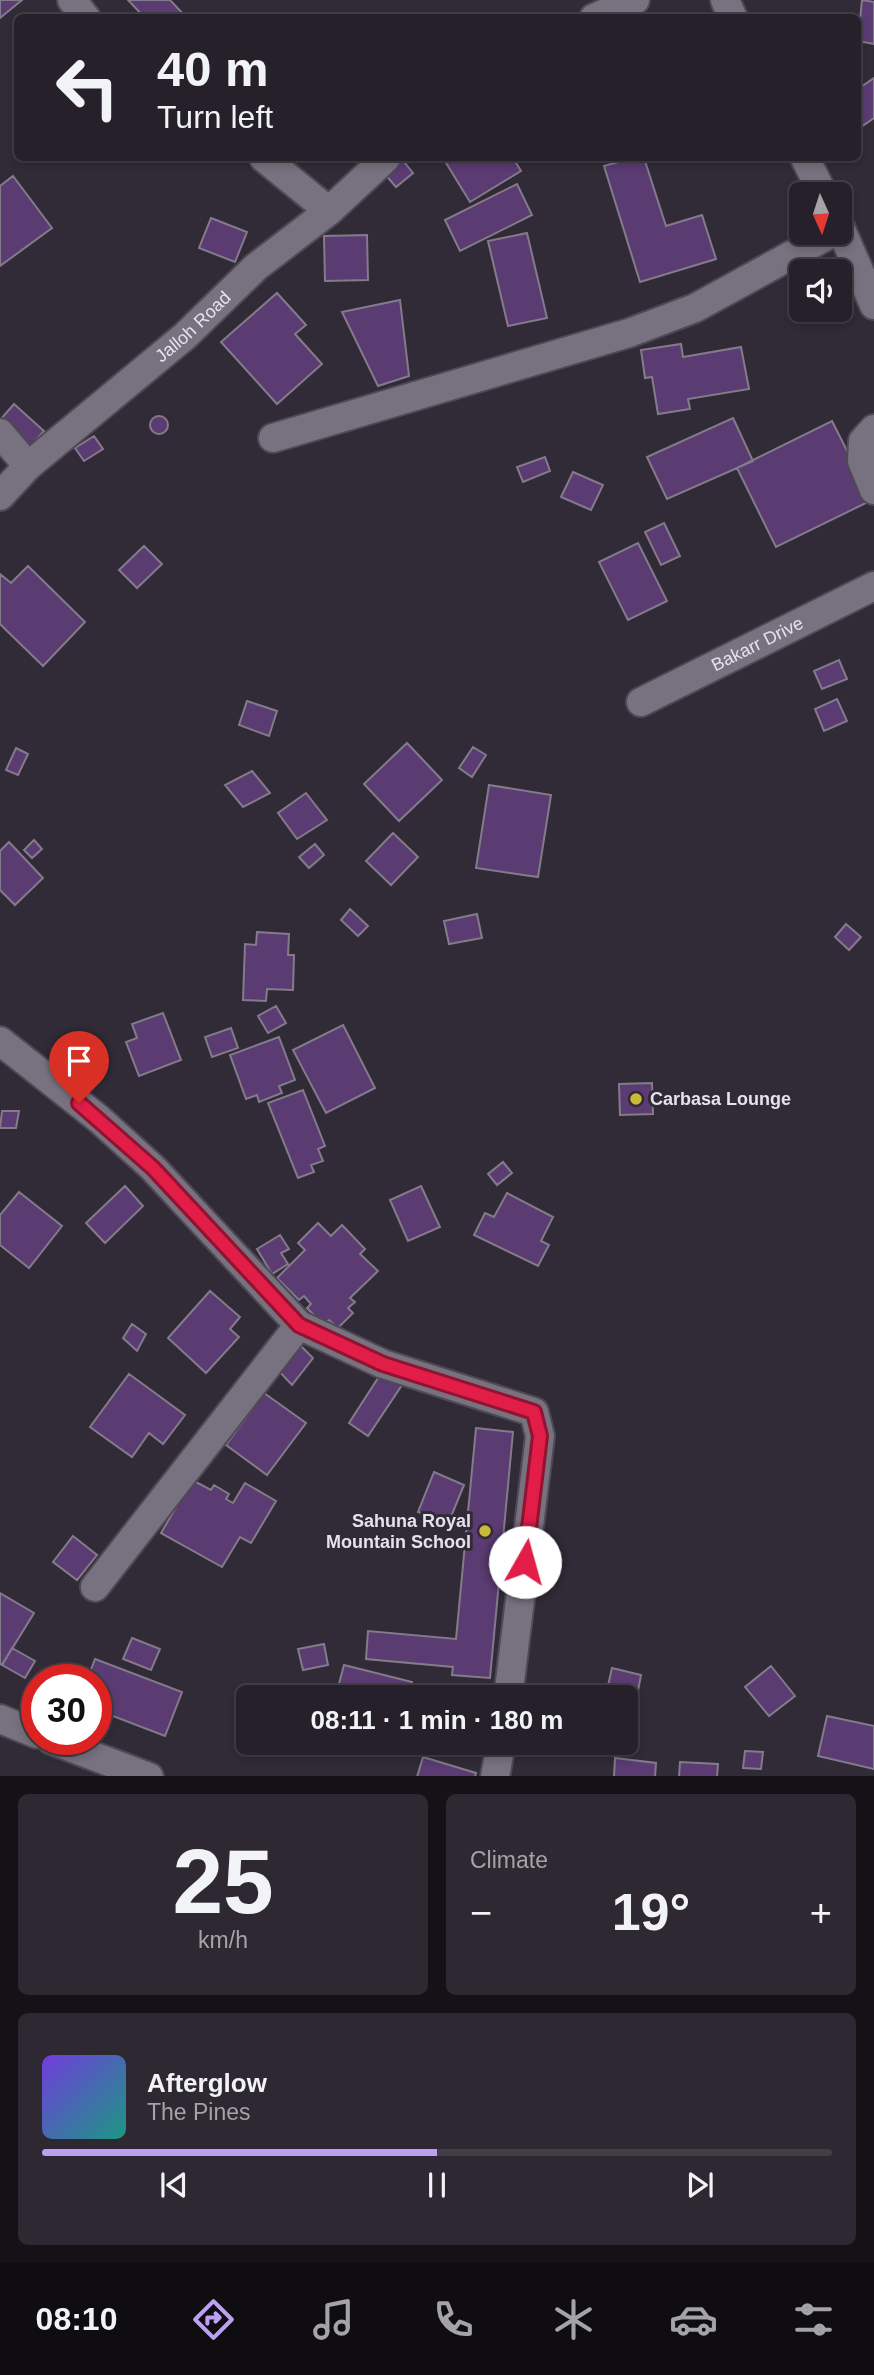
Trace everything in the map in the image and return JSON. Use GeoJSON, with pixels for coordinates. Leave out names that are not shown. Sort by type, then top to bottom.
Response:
{"type":"FeatureCollection","features":[{"type":"Feature","properties":{"kind":"street"},"geometry":{"type":"LineString","coordinates":[[72,0],[83,14]]}},
{"type":"Feature","properties":{"kind":"street"},"geometry":{"type":"LineString","coordinates":[[603,14],[635,0]]}},
{"type":"Feature","properties":{"kind":"street"},"geometry":{"type":"LineString","coordinates":[[268,161],[329,211]]}},
{"type":"Feature","properties":{"kind":"street","name":"Jalloh Road"},"geometry":{"type":"LineString","coordinates":[[0,496],[28,466],[185,336],[256,267],[329,211],[383,161]]}},
{"type":"Feature","properties":{"kind":"street"},"geometry":{"type":"LineString","coordinates":[[806,161],[817,182]]}},
{"type":"Feature","properties":{"kind":"street"},"geometry":{"type":"LineString","coordinates":[[273,438],[629,333],[695,308],[810,245]]}},
{"type":"Feature","properties":{"kind":"street"},"geometry":{"type":"LineString","coordinates":[[848,245],[874,305]]}},
{"type":"Feature","properties":{"kind":"street"},"geometry":{"type":"LineString","coordinates":[[874,429],[863,441],[862,461],[874,490]]}},
{"type":"Feature","properties":{"kind":"street"},"geometry":{"type":"LineString","coordinates":[[0,433],[28,466]]}},
{"type":"Feature","properties":{"kind":"street","name":"Bakarr Drive"},"geometry":{"type":"LineString","coordinates":[[641,702],[874,586]]}},
{"type":"Feature","properties":{"kind":"street"},"geometry":{"type":"LineString","coordinates":[[0,1041],[99,1119],[153,1168],[299,1325],[383,1364],[534,1412],[540,1436],[510,1685]]}},
{"type":"Feature","properties":{"kind":"street"},"geometry":{"type":"LineString","coordinates":[[96,1587],[299,1325]]}},
{"type":"Feature","properties":{"kind":"street"},"geometry":{"type":"LineString","coordinates":[[0,1719],[21,1728]]}},
{"type":"Feature","properties":{"kind":"street"},"geometry":{"type":"LineString","coordinates":[[92,1755],[149,1776]]}},
{"type":"Feature","properties":{"kind":"street"},"geometry":{"type":"LineString","coordinates":[[495,1776],[499,1755]]}},
{"type":"Feature","properties":{"kind":"building"},"geometry":{"type":"Polygon","coordinates":[[[0,0],[22,0],[0,18],[0,0]]]}},
{"type":"Feature","properties":{"kind":"building"},"geometry":{"type":"Polygon","coordinates":[[[128,0],[170,0],[183,14],[141,14],[128,0]]]}},
{"type":"Feature","properties":{"kind":"building"},"geometry":{"type":"Polygon","coordinates":[[[862,0],[874,2],[874,44],[861,42],[862,0]]]}},
{"type":"Feature","properties":{"kind":"building"},"geometry":{"type":"Polygon","coordinates":[[[874,78],[874,118],[861,127],[861,87],[874,78]]]}},
{"type":"Feature","properties":{"kind":"building"},"geometry":{"type":"Polygon","coordinates":[[[397,161],[403,161],[413,173],[396,187],[383,172],[397,161]]]}},
{"type":"Feature","properties":{"kind":"building"},"geometry":{"type":"Polygon","coordinates":[[[445,161],[515,161],[521,171],[470,202],[445,161]]]}},
{"type":"Feature","properties":{"kind":"building"},"geometry":{"type":"Polygon","coordinates":[[[622,161],[645,161],[666,226],[702,215],[716,259],[640,282],[604,166],[622,161]]]}},
{"type":"Feature","properties":{"kind":"building"},"geometry":{"type":"Polygon","coordinates":[[[13,176],[52,228],[0,266],[0,186],[13,176]]]}},
{"type":"Feature","properties":{"kind":"building"},"geometry":{"type":"Polygon","coordinates":[[[517,184],[532,215],[460,251],[445,220],[517,184]]]}},
{"type":"Feature","properties":{"kind":"building"},"geometry":{"type":"Polygon","coordinates":[[[211,218],[247,232],[235,262],[199,248],[211,218]]]}},
{"type":"Feature","properties":{"kind":"building"},"geometry":{"type":"Polygon","coordinates":[[[527,233],[547,318],[508,326],[488,241],[527,233]]]}},
{"type":"Feature","properties":{"kind":"building"},"geometry":{"type":"Polygon","coordinates":[[[367,235],[368,280],[325,281],[324,236],[367,235]]]}},
{"type":"Feature","properties":{"kind":"building"},"geometry":{"type":"Polygon","coordinates":[[[277,293],[306,325],[295,334],[322,364],[277,404],[221,342],[277,293]]]}},
{"type":"Feature","properties":{"kind":"building"},"geometry":{"type":"Polygon","coordinates":[[[400,300],[409,376],[378,386],[342,312],[400,300]]]}},
{"type":"Feature","properties":{"kind":"building"},"geometry":{"type":"Polygon","coordinates":[[[681,344],[683,357],[741,347],[749,389],[688,399],[690,409],[658,414],[652,377],[645,378],[641,350],[681,344]]]}},
{"type":"Feature","properties":{"kind":"building"},"geometry":{"type":"Polygon","coordinates":[[[14,404],[44,431],[28,449],[0,420],[14,404]]]}},
{"type":"Feature","properties":{"kind":"building"},"geometry":{"type":"Polygon","coordinates":[[[159,416],[167,421],[168,425],[163,433],[159,434],[151,429],[150,425],[155,417],[159,416]]]}},
{"type":"Feature","properties":{"kind":"building"},"geometry":{"type":"Polygon","coordinates":[[[733,418],[753,461],[667,499],[647,457],[733,418]]]}},
{"type":"Feature","properties":{"kind":"building"},"geometry":{"type":"Polygon","coordinates":[[[832,421],[872,500],[776,547],[737,468],[832,421]]]}},
{"type":"Feature","properties":{"kind":"building"},"geometry":{"type":"Polygon","coordinates":[[[94,436],[103,449],[84,461],[75,448],[94,436]]]}},
{"type":"Feature","properties":{"kind":"building"},"geometry":{"type":"Polygon","coordinates":[[[545,457],[550,471],[523,482],[517,467],[545,457]]]}},
{"type":"Feature","properties":{"kind":"building"},"geometry":{"type":"Polygon","coordinates":[[[573,472],[603,485],[591,510],[561,497],[573,472]]]}},
{"type":"Feature","properties":{"kind":"building"},"geometry":{"type":"Polygon","coordinates":[[[664,523],[680,556],[661,565],[645,532],[664,523]]]}},
{"type":"Feature","properties":{"kind":"building"},"geometry":{"type":"Polygon","coordinates":[[[638,543],[667,601],[628,620],[599,562],[638,543]]]}},
{"type":"Feature","properties":{"kind":"building"},"geometry":{"type":"Polygon","coordinates":[[[144,546],[162,564],[137,588],[119,570],[144,546]]]}},
{"type":"Feature","properties":{"kind":"building"},"geometry":{"type":"Polygon","coordinates":[[[28,566],[85,622],[43,666],[0,624],[0,574],[11,583],[28,566]]]}},
{"type":"Feature","properties":{"kind":"building"},"geometry":{"type":"Polygon","coordinates":[[[839,660],[847,679],[822,689],[814,671],[839,660]]]}},
{"type":"Feature","properties":{"kind":"building"},"geometry":{"type":"Polygon","coordinates":[[[837,699],[847,721],[824,731],[815,709],[837,699]]]}},
{"type":"Feature","properties":{"kind":"building"},"geometry":{"type":"Polygon","coordinates":[[[247,701],[277,711],[269,736],[239,725],[247,701]]]}},
{"type":"Feature","properties":{"kind":"building"},"geometry":{"type":"Polygon","coordinates":[[[407,743],[442,780],[399,821],[364,784],[407,743]]]}},
{"type":"Feature","properties":{"kind":"building"},"geometry":{"type":"Polygon","coordinates":[[[473,747],[486,755],[472,777],[459,768],[473,747]]]}},
{"type":"Feature","properties":{"kind":"building"},"geometry":{"type":"Polygon","coordinates":[[[16,748],[28,754],[18,775],[6,770],[16,748]]]}},
{"type":"Feature","properties":{"kind":"building"},"geometry":{"type":"Polygon","coordinates":[[[252,771],[270,793],[243,807],[225,785],[252,771]]]}},
{"type":"Feature","properties":{"kind":"building"},"geometry":{"type":"Polygon","coordinates":[[[489,785],[551,795],[538,877],[476,868],[489,785]]]}},
{"type":"Feature","properties":{"kind":"building"},"geometry":{"type":"Polygon","coordinates":[[[306,793],[327,820],[297,839],[278,813],[306,793]]]}},
{"type":"Feature","properties":{"kind":"building"},"geometry":{"type":"Polygon","coordinates":[[[393,833],[418,857],[391,885],[366,861],[393,833]]]}},
{"type":"Feature","properties":{"kind":"building"},"geometry":{"type":"Polygon","coordinates":[[[34,840],[42,849],[32,858],[24,850],[34,840]]]}},
{"type":"Feature","properties":{"kind":"building"},"geometry":{"type":"Polygon","coordinates":[[[9,842],[43,878],[15,905],[0,890],[0,851],[9,842]]]}},
{"type":"Feature","properties":{"kind":"building"},"geometry":{"type":"Polygon","coordinates":[[[315,844],[324,855],[309,868],[299,857],[315,844]]]}},
{"type":"Feature","properties":{"kind":"building"},"geometry":{"type":"Polygon","coordinates":[[[350,909],[368,926],[358,936],[341,920],[350,909]]]}},
{"type":"Feature","properties":{"kind":"building"},"geometry":{"type":"Polygon","coordinates":[[[477,914],[482,938],[449,944],[444,921],[477,914]]]}},
{"type":"Feature","properties":{"kind":"building"},"geometry":{"type":"Polygon","coordinates":[[[846,924],[861,937],[849,950],[835,937],[846,924]]]}},
{"type":"Feature","properties":{"kind":"building"},"geometry":{"type":"Polygon","coordinates":[[[257,932],[289,934],[288,955],[294,955],[293,990],[267,989],[266,1001],[243,1000],[245,944],[256,945],[257,932]]]}},
{"type":"Feature","properties":{"kind":"building"},"geometry":{"type":"Polygon","coordinates":[[[276,1006],[286,1023],[268,1033],[258,1016],[276,1006]]]}},
{"type":"Feature","properties":{"kind":"building"},"geometry":{"type":"Polygon","coordinates":[[[163,1013],[181,1060],[139,1076],[126,1042],[137,1038],[132,1024],[163,1013]]]}},
{"type":"Feature","properties":{"kind":"building"},"geometry":{"type":"Polygon","coordinates":[[[343,1025],[375,1088],[326,1113],[293,1050],[343,1025]]]}},
{"type":"Feature","properties":{"kind":"building"},"geometry":{"type":"Polygon","coordinates":[[[231,1028],[238,1048],[212,1057],[205,1037],[231,1028]]]}},
{"type":"Feature","properties":{"kind":"building"},"geometry":{"type":"Polygon","coordinates":[[[279,1037],[295,1080],[279,1086],[282,1093],[259,1102],[257,1095],[246,1099],[230,1055],[279,1037]]]}},
{"type":"Feature","properties":{"kind":"building","name":"Carbasa Lounge"},"geometry":{"type":"Polygon","coordinates":[[[652,1083],[653,1114],[620,1115],[619,1084],[652,1083]]]}},
{"type":"Feature","properties":{"kind":"building"},"geometry":{"type":"Polygon","coordinates":[[[303,1090],[325,1146],[318,1149],[323,1161],[311,1165],[314,1172],[298,1178],[268,1103],[303,1090]]]}},
{"type":"Feature","properties":{"kind":"building"},"geometry":{"type":"Polygon","coordinates":[[[2,1111],[19,1111],[16,1128],[0,1128],[2,1111]]]}},
{"type":"Feature","properties":{"kind":"building"},"geometry":{"type":"Polygon","coordinates":[[[503,1162],[512,1173],[497,1185],[488,1174],[503,1162]]]}},
{"type":"Feature","properties":{"kind":"building"},"geometry":{"type":"Polygon","coordinates":[[[125,1186],[143,1206],[105,1243],[86,1223],[125,1186]]]}},
{"type":"Feature","properties":{"kind":"building"},"geometry":{"type":"Polygon","coordinates":[[[421,1186],[440,1227],[408,1241],[390,1200],[421,1186]]]}},
{"type":"Feature","properties":{"kind":"building"},"geometry":{"type":"Polygon","coordinates":[[[19,1192],[62,1226],[29,1268],[0,1245],[0,1215],[19,1192]]]}},
{"type":"Feature","properties":{"kind":"building"},"geometry":{"type":"Polygon","coordinates":[[[507,1193],[553,1217],[541,1241],[549,1245],[538,1266],[474,1235],[485,1213],[494,1217],[507,1193]]]}},
{"type":"Feature","properties":{"kind":"building"},"geometry":{"type":"Polygon","coordinates":[[[318,1223],[331,1236],[342,1225],[365,1249],[360,1254],[378,1271],[350,1298],[355,1302],[348,1308],[353,1313],[338,1328],[329,1320],[323,1325],[307,1308],[311,1304],[304,1296],[299,1300],[277,1278],[305,1250],[298,1243],[318,1223]]]}},
{"type":"Feature","properties":{"kind":"building"},"geometry":{"type":"Polygon","coordinates":[[[280,1235],[289,1249],[281,1253],[288,1264],[272,1274],[257,1249],[280,1235]]]}},
{"type":"Feature","properties":{"kind":"building"},"geometry":{"type":"Polygon","coordinates":[[[210,1291],[240,1317],[230,1329],[239,1337],[206,1373],[168,1338],[210,1291]]]}},
{"type":"Feature","properties":{"kind":"building"},"geometry":{"type":"Polygon","coordinates":[[[132,1324],[146,1334],[137,1351],[123,1338],[132,1324]]]}},
{"type":"Feature","properties":{"kind":"building"},"geometry":{"type":"Polygon","coordinates":[[[296,1341],[313,1358],[292,1385],[275,1367],[296,1341]]]}},
{"type":"Feature","properties":{"kind":"building"},"geometry":{"type":"Polygon","coordinates":[[[382,1372],[402,1385],[368,1436],[349,1423],[382,1372]]]}},
{"type":"Feature","properties":{"kind":"building"},"geometry":{"type":"Polygon","coordinates":[[[129,1374],[185,1415],[163,1444],[149,1433],[132,1457],[90,1427],[129,1374]]]}},
{"type":"Feature","properties":{"kind":"building"},"geometry":{"type":"Polygon","coordinates":[[[264,1393],[306,1423],[267,1475],[226,1445],[264,1393]]]}},
{"type":"Feature","properties":{"kind":"building","name":"Sahuna Royal Mountain School"},"geometry":{"type":"Polygon","coordinates":[[[476,1428],[513,1432],[490,1678],[452,1675],[453,1667],[366,1659],[368,1631],[456,1639],[476,1428]]]}},
{"type":"Feature","properties":{"kind":"building"},"geometry":{"type":"Polygon","coordinates":[[[434,1472],[464,1485],[448,1524],[418,1512],[434,1472]]]}},
{"type":"Feature","properties":{"kind":"building"},"geometry":{"type":"Polygon","coordinates":[[[192,1480],[211,1490],[214,1485],[229,1494],[226,1499],[233,1503],[245,1483],[276,1501],[251,1543],[240,1537],[222,1567],[161,1533],[192,1480]]]}},
{"type":"Feature","properties":{"kind":"building"},"geometry":{"type":"Polygon","coordinates":[[[73,1536],[97,1555],[77,1580],[53,1562],[73,1536]]]}},
{"type":"Feature","properties":{"kind":"building"},"geometry":{"type":"Polygon","coordinates":[[[0,1593],[34,1613],[2,1665],[0,1664],[0,1593]]]}},
{"type":"Feature","properties":{"kind":"building"},"geometry":{"type":"Polygon","coordinates":[[[132,1638],[160,1649],[151,1670],[123,1659],[132,1638]]]}},
{"type":"Feature","properties":{"kind":"building"},"geometry":{"type":"Polygon","coordinates":[[[324,1644],[328,1665],[303,1670],[298,1649],[324,1644]]]}},
{"type":"Feature","properties":{"kind":"building"},"geometry":{"type":"Polygon","coordinates":[[[12,1648],[35,1661],[33,1664],[21,1664],[21,1676],[2,1665],[12,1648]]]}},
{"type":"Feature","properties":{"kind":"building"},"geometry":{"type":"Polygon","coordinates":[[[95,1659],[108,1664],[93,1664],[95,1659]]]}},
{"type":"Feature","properties":{"kind":"building"},"geometry":{"type":"Polygon","coordinates":[[[112,1665],[182,1692],[165,1736],[112,1716],[112,1665]]]}},
{"type":"Feature","properties":{"kind":"building"},"geometry":{"type":"Polygon","coordinates":[[[344,1665],[412,1682],[411,1685],[339,1685],[344,1665]]]}},
{"type":"Feature","properties":{"kind":"building"},"geometry":{"type":"Polygon","coordinates":[[[771,1666],[795,1696],[769,1716],[745,1687],[771,1666]]]}},
{"type":"Feature","properties":{"kind":"building"},"geometry":{"type":"Polygon","coordinates":[[[612,1668],[641,1675],[638,1691],[638,1685],[608,1685],[612,1668]]]}},
{"type":"Feature","properties":{"kind":"building"},"geometry":{"type":"Polygon","coordinates":[[[827,1716],[874,1726],[874,1769],[818,1756],[827,1716]]]}},
{"type":"Feature","properties":{"kind":"building"},"geometry":{"type":"Polygon","coordinates":[[[745,1751],[763,1752],[761,1769],[743,1768],[745,1751]]]}},
{"type":"Feature","properties":{"kind":"building"},"geometry":{"type":"Polygon","coordinates":[[[423,1757],[476,1773],[475,1776],[417,1776],[423,1757]]]}},
{"type":"Feature","properties":{"kind":"building"},"geometry":{"type":"Polygon","coordinates":[[[615,1758],[656,1763],[655,1776],[614,1776],[615,1758]]]}},
{"type":"Feature","properties":{"kind":"building"},"geometry":{"type":"Polygon","coordinates":[[[680,1762],[718,1764],[717,1776],[679,1776],[680,1762]]]}},
{"type":"Feature","properties":{"kind":"place","name":"Carbasa Lounge"},"geometry":{"type":"Point","coordinates":[636,1099]}},
{"type":"Feature","properties":{"kind":"place","name":"Sahuna Royal Mountain School"},"geometry":{"type":"Point","coordinates":[485,1531]}},
{"type":"Feature","properties":{"kind":"route"},"geometry":{"type":"LineString","coordinates":[[79,1103],[153,1168],[299,1325],[383,1364],[534,1412],[540,1436],[525,1562]]}}]}
